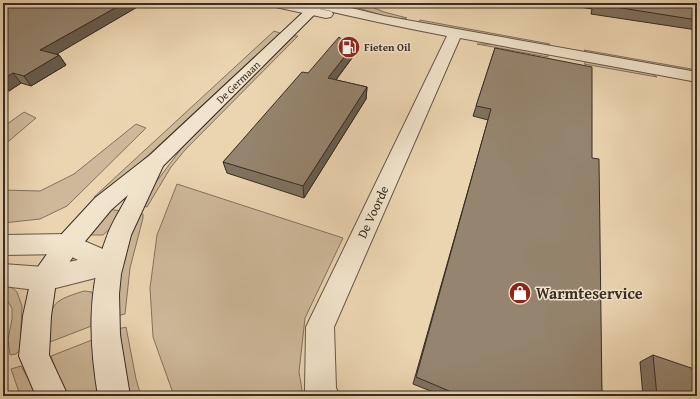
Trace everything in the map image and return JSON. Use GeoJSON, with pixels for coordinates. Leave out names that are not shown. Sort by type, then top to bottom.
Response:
{"type":"FeatureCollection","features":[{"type":"Feature","properties":{"kind":"street"},"geometry":{"type":"LineString","coordinates":[[274,3],[315,5],[336,16],[383,20],[697,77]]}},
{"type":"Feature","properties":{"kind":"street","name":"De Germaan"},"geometry":{"type":"LineString","coordinates":[[44,279],[68,244],[103,204],[157,160],[315,5]]}},
{"type":"Feature","properties":{"kind":"street","name":"De Voorde"},"geometry":{"type":"LineString","coordinates":[[324,396],[321,391],[320,326],[455,33]]}},
{"type":"Feature","properties":{"kind":"street","name":"De Germaan"},"geometry":{"type":"LineString","coordinates":[[114,396],[108,370],[104,330],[105,297],[110,264],[119,233],[157,160]]}},
{"type":"Feature","properties":{"kind":"street"},"geometry":{"type":"LineString","coordinates":[[3,245],[68,244],[110,264]]}},
{"type":"Feature","properties":{"kind":"street"},"geometry":{"type":"LineString","coordinates":[[3,275],[44,279],[110,264]]}},
{"type":"Feature","properties":{"kind":"street"},"geometry":{"type":"LineString","coordinates":[[44,279],[36,316],[34,356],[52,396]]}},
{"type":"Feature","properties":{"kind":"shaded area"},"geometry":{"type":"Polygon","coordinates":[[[351,3],[362,3],[384,12],[407,18],[394,19],[352,6],[350,5],[351,3]]]}},
{"type":"Feature","properties":{"kind":"shaded area"},"geometry":{"type":"Polygon","coordinates":[[[419,21],[550,44],[547,46],[423,24],[419,21]]]}},
{"type":"Feature","properties":{"kind":"shaded area"},"geometry":{"type":"Polygon","coordinates":[[[274,31],[280,33],[101,199],[94,197],[274,31]]]}},
{"type":"Feature","properties":{"kind":"shaded area"},"geometry":{"type":"Polygon","coordinates":[[[294,36],[298,36],[185,150],[171,167],[147,207],[142,206],[153,186],[181,149],[294,36]]]}},
{"type":"Feature","properties":{"kind":"shaded area"},"geometry":{"type":"Polygon","coordinates":[[[477,44],[491,44],[548,54],[548,57],[477,44]]]}},
{"type":"Feature","properties":{"kind":"shaded area"},"geometry":{"type":"Polygon","coordinates":[[[584,50],[697,70],[697,73],[589,54],[584,50]]]}},
{"type":"Feature","properties":{"kind":"shaded area"},"geometry":{"type":"Polygon","coordinates":[[[586,61],[651,73],[657,77],[584,64],[586,61]]]}},
{"type":"Feature","properties":{"kind":"shaded area"},"geometry":{"type":"Polygon","coordinates":[[[24,112],[36,118],[3,146],[3,127],[24,112]]]}},
{"type":"Feature","properties":{"kind":"shaded area"},"geometry":{"type":"Polygon","coordinates":[[[136,124],[146,128],[67,206],[40,219],[3,223],[3,190],[40,191],[74,174],[136,124]]]}},
{"type":"Feature","properties":{"kind":"shaded area"},"geometry":{"type":"Polygon","coordinates":[[[177,184],[343,238],[305,318],[299,372],[303,396],[174,396],[153,337],[150,288],[157,235],[177,184]]]}},
{"type":"Feature","properties":{"kind":"shaded area"},"geometry":{"type":"Polygon","coordinates":[[[107,209],[122,211],[111,228],[103,235],[90,235],[107,209]]]}},
{"type":"Feature","properties":{"kind":"shaded area"},"geometry":{"type":"Polygon","coordinates":[[[138,214],[143,214],[143,218],[130,268],[125,314],[117,316],[125,250],[138,214]]]}},
{"type":"Feature","properties":{"kind":"shaded area"},"geometry":{"type":"Polygon","coordinates":[[[9,285],[17,292],[22,306],[20,350],[16,354],[10,355],[8,339],[12,319],[12,308],[3,294],[4,286],[9,285]]]}},
{"type":"Feature","properties":{"kind":"shaded area"},"geometry":{"type":"Polygon","coordinates":[[[84,291],[92,292],[94,300],[94,325],[50,342],[51,313],[57,302],[84,291]]]}},
{"type":"Feature","properties":{"kind":"shaded area"},"geometry":{"type":"Polygon","coordinates":[[[126,327],[136,379],[141,396],[128,396],[118,329],[126,327]]]}},
{"type":"Feature","properties":{"kind":"shaded area"},"geometry":{"type":"Polygon","coordinates":[[[92,340],[106,396],[68,396],[60,384],[51,356],[92,340]]]}},
{"type":"Feature","properties":{"kind":"shaded area"},"geometry":{"type":"Polygon","coordinates":[[[21,366],[38,396],[20,395],[11,369],[21,366]]]}},
{"type":"Feature","properties":{"kind":"building"},"geometry":{"type":"Polygon","coordinates":[[[3,3],[124,3],[40,50],[59,55],[24,76],[13,73],[3,79],[3,3]]]}},
{"type":"Feature","properties":{"kind":"building"},"geometry":{"type":"Polygon","coordinates":[[[697,3],[697,20],[596,4],[697,3]]]}},
{"type":"Feature","properties":{"kind":"building"},"geometry":{"type":"Polygon","coordinates":[[[339,37],[352,47],[328,78],[367,87],[303,186],[223,162],[302,72],[308,73],[339,37]]]}},
{"type":"Feature","properties":{"kind":"building"},"geometry":{"type":"Polygon","coordinates":[[[495,48],[592,67],[592,158],[599,159],[602,396],[461,396],[416,377],[491,109],[476,106],[495,48]]]}},
{"type":"Feature","properties":{"kind":"building"},"geometry":{"type":"Polygon","coordinates":[[[653,355],[697,370],[697,396],[657,396],[653,355]]]}},
{"type":"Feature","properties":{"kind":"place","name":"Fieten Oil"},"geometry":{"type":"Point","coordinates":[349,47]}},
{"type":"Feature","properties":{"kind":"place","name":"Warmteservice"},"geometry":{"type":"Point","coordinates":[520,293]}}]}
